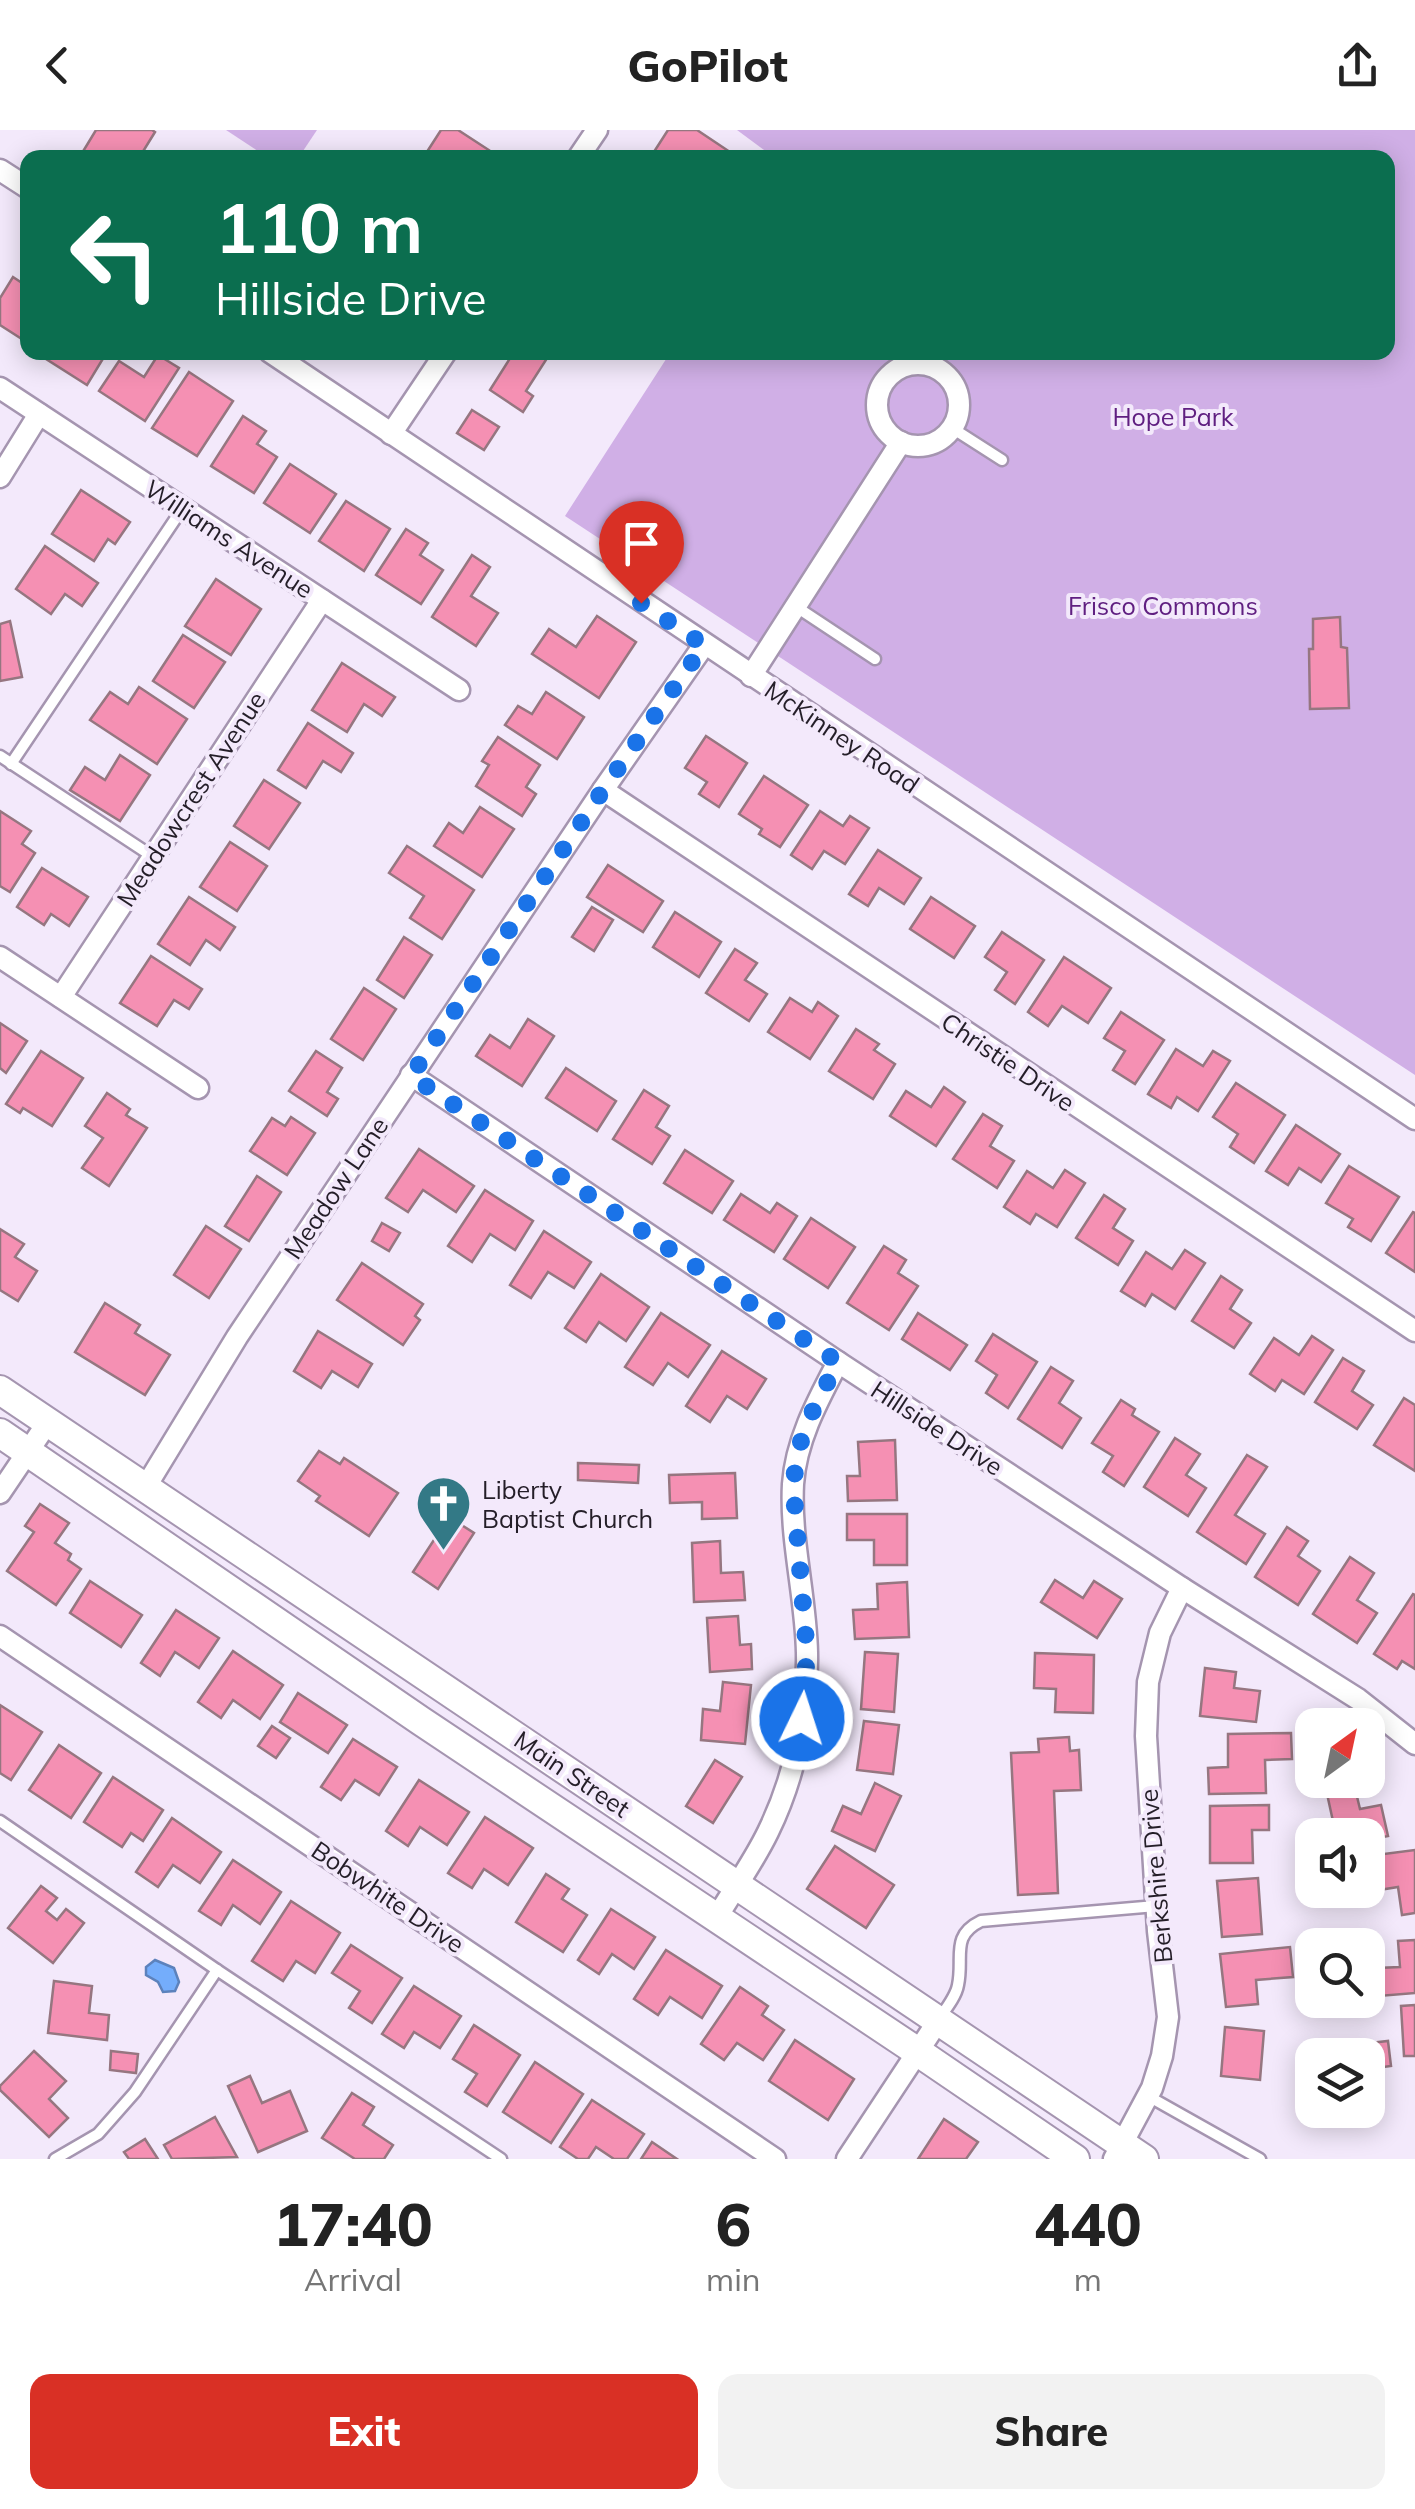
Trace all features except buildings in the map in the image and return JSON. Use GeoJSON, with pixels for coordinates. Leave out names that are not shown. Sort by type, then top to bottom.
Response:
{"type":"FeatureCollection","features":[{"type":"Feature","properties":{"kind":"main road","name":"Main Street"},"geometry":{"type":"LineString","coordinates":[[0,1390],[938,2021],[1127,2154]]}},
{"type":"Feature","properties":{"kind":"main road","name":"Main Street"},"geometry":{"type":"LineString","coordinates":[[0,1433],[421,1721],[1075,2159]]}},
{"type":"Feature","properties":{"kind":"main road"},"geometry":{"type":"LineString","coordinates":[[421,1721],[443,1688]]}},
{"type":"Feature","properties":{"kind":"street","name":"McKinney Road"},"geometry":{"type":"LineString","coordinates":[[282,360],[1415,1119]]}},
{"type":"Feature","properties":{"kind":"street"},"geometry":{"type":"LineString","coordinates":[[391,434],[441,360]]}},
{"type":"Feature","properties":{"kind":"street"},"geometry":{"type":"LineString","coordinates":[[910,364],[940,370],[954,385],[960,405],[952,428],[931,444],[900,442],[880,420],[877,400],[885,380],[910,364]]}},
{"type":"Feature","properties":{"kind":"street","name":"Williams Avenue"},"geometry":{"type":"LineString","coordinates":[[0,388],[459,690]]}},
{"type":"Feature","properties":{"kind":"street"},"geometry":{"type":"LineString","coordinates":[[0,477],[40,414]]}},
{"type":"Feature","properties":{"kind":"street"},"geometry":{"type":"LineString","coordinates":[[751,676],[900,442]]}},
{"type":"Feature","properties":{"kind":"street","name":"Meadowcrest Avenue"},"geometry":{"type":"LineString","coordinates":[[61,997],[322,600]]}},
{"type":"Feature","properties":{"kind":"street","name":"Meadow Lane"},"geometry":{"type":"LineString","coordinates":[[145,1488],[237,1336],[704,645]]}},
{"type":"Feature","properties":{"kind":"street","name":"Christie Drive"},"geometry":{"type":"LineString","coordinates":[[603,790],[1415,1332]]}},
{"type":"Feature","properties":{"kind":"street"},"geometry":{"type":"LineString","coordinates":[[0,957],[198,1088]]}},
{"type":"Feature","properties":{"kind":"street","name":"Hillside Drive"},"geometry":{"type":"LineString","coordinates":[[411,1076],[838,1362],[1358,1700],[1415,1744]]}},
{"type":"Feature","properties":{"kind":"street"},"geometry":{"type":"LineString","coordinates":[[716,1917],[768,1832],[790,1777],[802,1719],[807,1653],[793,1483],[800,1444],[838,1362]]}},
{"type":"Feature","properties":{"kind":"street"},"geometry":{"type":"LineString","coordinates":[[0,1494],[48,1422]]}},
{"type":"Feature","properties":{"kind":"street","name":"Berkshire Drive"},"geometry":{"type":"LineString","coordinates":[[1127,2154],[1162,2056],[1168,2016],[1156,1906],[1146,1736],[1148,1682],[1160,1633],[1182,1588]]}},
{"type":"Feature","properties":{"kind":"street","name":"Bobwhite Drive"},"geometry":{"type":"LineString","coordinates":[[0,1636],[776,2159]]}},
{"type":"Feature","properties":{"kind":"street"},"geometry":{"type":"LineString","coordinates":[[847,2159],[938,2021]]}},
{"type":"Feature","properties":{"kind":"lane"},"geometry":{"type":"LineString","coordinates":[[952,428],[1002,460]]}},
{"type":"Feature","properties":{"kind":"lane"},"geometry":{"type":"LineString","coordinates":[[12,764],[182,508]]}},
{"type":"Feature","properties":{"kind":"lane"},"geometry":{"type":"LineString","coordinates":[[796,606],[876,659]]}},
{"type":"Feature","properties":{"kind":"lane"},"geometry":{"type":"LineString","coordinates":[[0,756],[153,857]]}},
{"type":"Feature","properties":{"kind":"lane"},"geometry":{"type":"LineString","coordinates":[[0,1821],[500,2159]]}},
{"type":"Feature","properties":{"kind":"lane"},"geometry":{"type":"LineString","coordinates":[[938,2021],[958,1989],[961,1938],[981,1920],[1156,1906]]}},
{"type":"Feature","properties":{"kind":"lane"},"geometry":{"type":"LineString","coordinates":[[56,2159],[98,2134],[135,2092],[217,1970]]}},
{"type":"Feature","properties":{"kind":"lane"},"geometry":{"type":"LineString","coordinates":[[1148,2096],[1254,2158]]}},
{"type":"Feature","properties":{"kind":"green space"},"geometry":{"type":"Polygon","coordinates":[[[226,130],[317,130],[304,150],[256,150],[226,130]]]}},
{"type":"Feature","properties":{"kind":"green space","name":"Frisco Commons"},"geometry":{"type":"Polygon","coordinates":[[[737,130],[1415,130],[1415,1075],[565,516],[665,360],[1395,360],[1395,150],[764,150],[737,130]]]}},
{"type":"Feature","properties":{"kind":"water"},"geometry":{"type":"Polygon","coordinates":[[[155,1960],[174,1968],[179,1982],[175,1991],[163,1992],[158,1982],[146,1975],[146,1967],[155,1960]]]}},
{"type":"Feature","properties":{"kind":"place","name":"Liberty Baptist Church"},"geometry":{"type":"Point","coordinates":[443,1553]}},
{"type":"Feature","properties":{"kind":"route"},"geometry":{"type":"LineString","coordinates":[[641,603],[704,645],[411,1076],[838,1362],[800,1444],[793,1483],[807,1653],[802,1719]]}},
{"type":"Feature","properties":{"kind":"park label","name":"Hope Park"},"geometry":{"type":"Point","coordinates":[1173,417]}}]}
